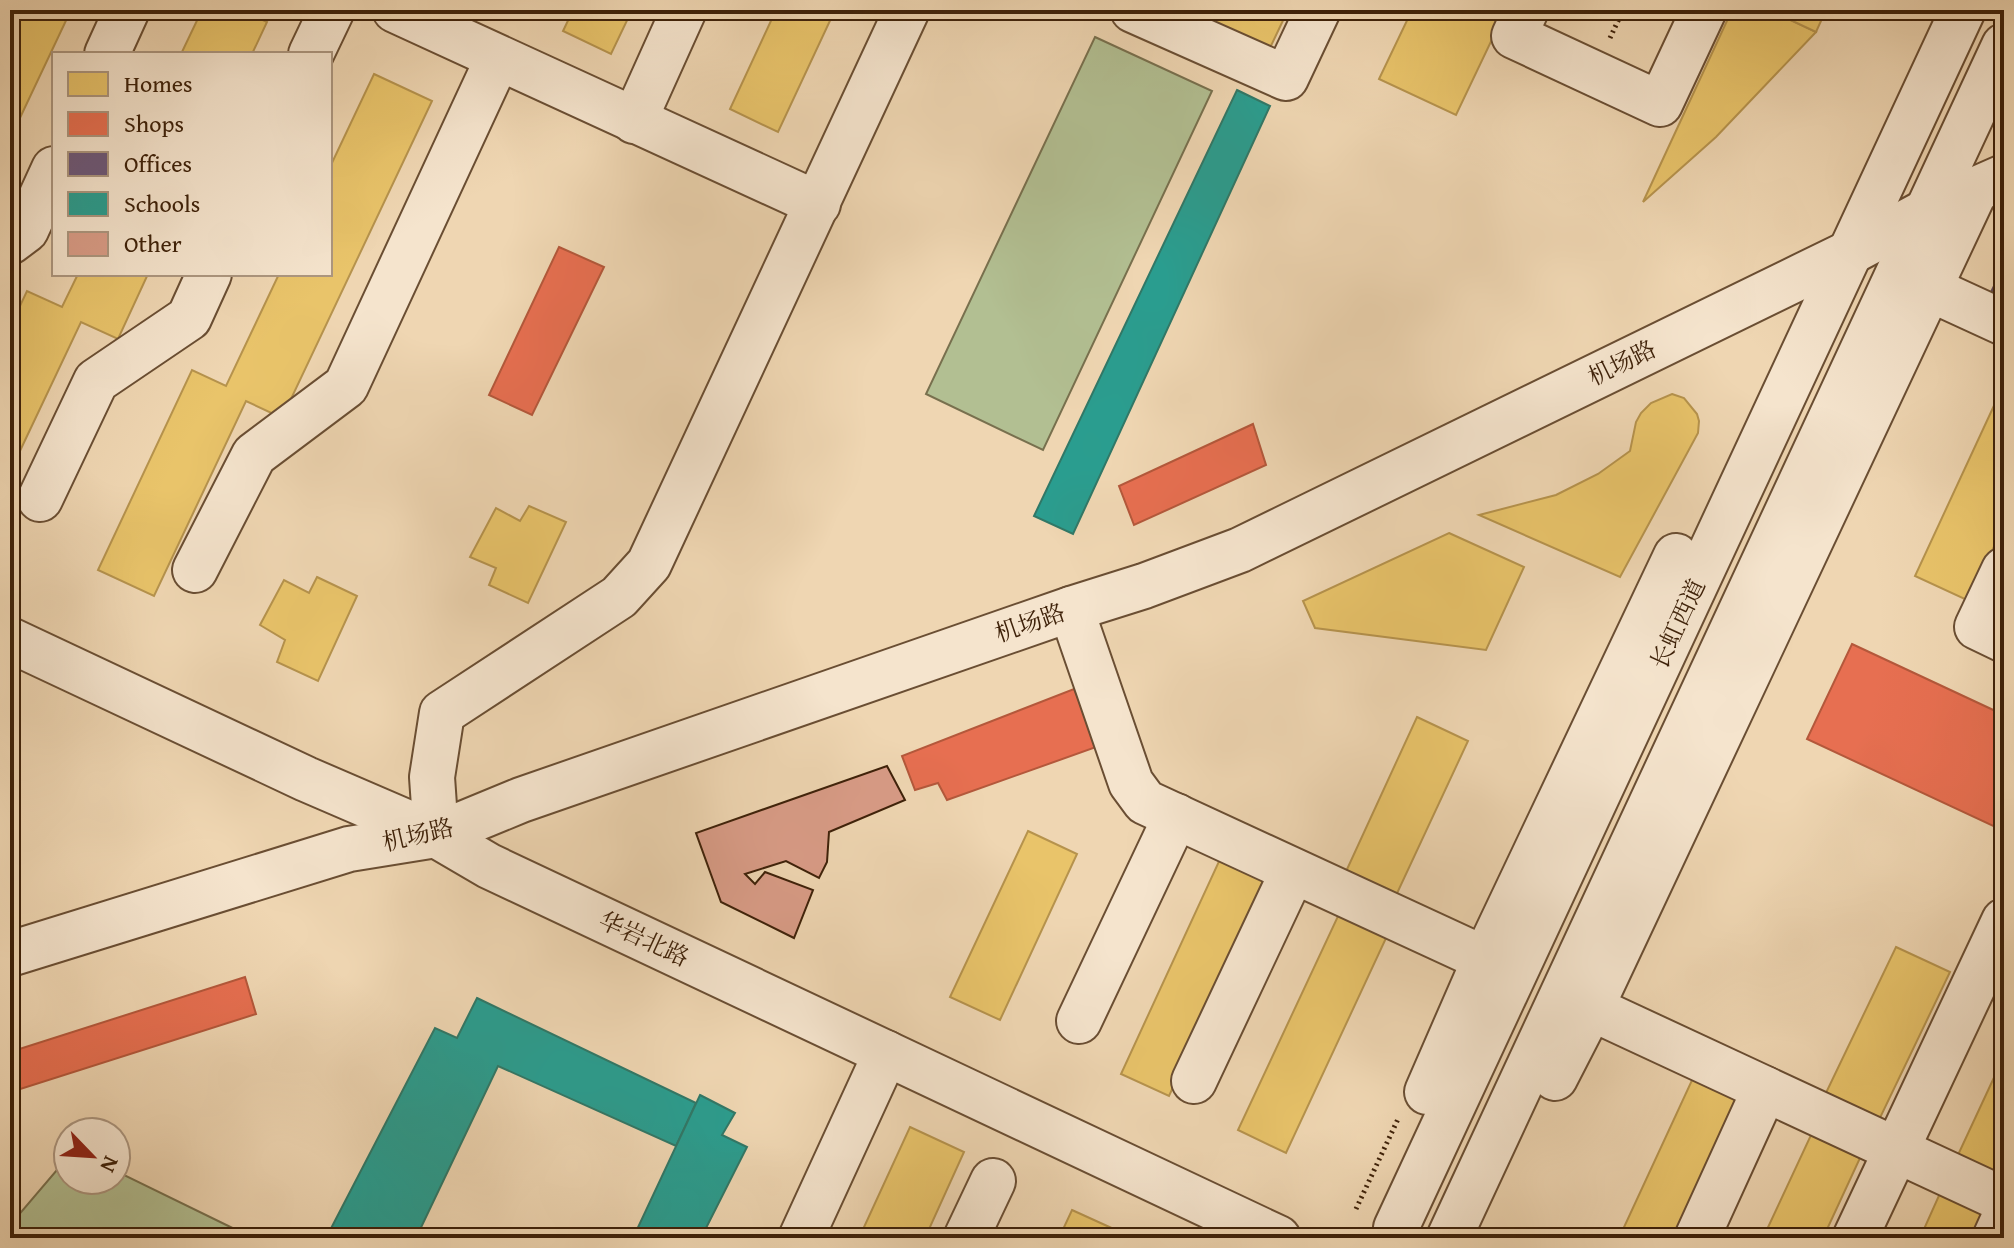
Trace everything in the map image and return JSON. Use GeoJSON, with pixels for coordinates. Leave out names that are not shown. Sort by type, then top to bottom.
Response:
{"type":"FeatureCollection","features":[{"type":"Feature","properties":{"kind":"street"},"geometry":{"type":"LineString","coordinates":[[108,52],[127,10]]}},
{"type":"Feature","properties":{"kind":"street"},"geometry":{"type":"LineString","coordinates":[[312,52],[332,10]]}},
{"type":"Feature","properties":{"kind":"street"},"geometry":{"type":"LineString","coordinates":[[395,10],[464,24],[498,58],[818,204]]}},
{"type":"Feature","properties":{"kind":"street"},"geometry":{"type":"LineString","coordinates":[[634,121],[684,10]]}},
{"type":"Feature","properties":{"kind":"street"},"geometry":{"type":"LineString","coordinates":[[436,835],[432,777],[442,713],[619,597],[649,564],[907,10]]}},
{"type":"Feature","properties":{"kind":"street"},"geometry":{"type":"LineString","coordinates":[[1133,10],[1286,78],[1318,10]]}},
{"type":"Feature","properties":{"kind":"street"},"geometry":{"type":"LineString","coordinates":[[1526,10],[1514,36],[1660,104],[1704,10]]}},
{"type":"Feature","properties":{"kind":"street","name":"长虹西道"},"geometry":{"type":"LineString","coordinates":[[1395,1238],[1402,1213],[1963,10]]}},
{"type":"Feature","properties":{"kind":"street"},"geometry":{"type":"LineString","coordinates":[[1449,1238],[2004,46]]}},
{"type":"Feature","properties":{"kind":"street"},"geometry":{"type":"LineString","coordinates":[[195,570],[254,455],[346,386],[498,58]]}},
{"type":"Feature","properties":{"kind":"street"},"geometry":{"type":"LineString","coordinates":[[10,242],[26,230],[52,173]]}},
{"type":"Feature","properties":{"kind":"street"},"geometry":{"type":"LineString","coordinates":[[1476,1238],[1591,1008],[1930,289],[1990,183]]}},
{"type":"Feature","properties":{"kind":"street","name":"机场路"},"geometry":{"type":"LineString","coordinates":[[10,954],[349,849],[436,835],[521,800],[1144,586],[1240,550],[1851,252],[1929,210],[1990,183]]}},
{"type":"Feature","properties":{"kind":"street"},"geometry":{"type":"LineString","coordinates":[[1377,1238],[1372,1216],[1485,959],[1810,272]]}},
{"type":"Feature","properties":{"kind":"street"},"geometry":{"type":"LineString","coordinates":[[40,499],[96,381],[189,318],[208,276]]}},
{"type":"Feature","properties":{"kind":"street"},"geometry":{"type":"LineString","coordinates":[[1930,289],[2004,323]]}},
{"type":"Feature","properties":{"kind":"street"},"geometry":{"type":"LineString","coordinates":[[2004,570],[1977,627],[2004,640]]}},
{"type":"Feature","properties":{"kind":"street"},"geometry":{"type":"LineString","coordinates":[[1071,609],[1131,783],[1145,802],[1485,959]]}},
{"type":"Feature","properties":{"kind":"street","name":"华岩北路"},"geometry":{"type":"LineString","coordinates":[[10,640],[306,779],[436,835],[489,866],[1278,1238]]}},
{"type":"Feature","properties":{"kind":"street"},"geometry":{"type":"LineString","coordinates":[[1079,1021],[1176,816]]}},
{"type":"Feature","properties":{"kind":"street"},"geometry":{"type":"LineString","coordinates":[[1194,1081],[1293,871]]}},
{"type":"Feature","properties":{"kind":"street"},"geometry":{"type":"LineString","coordinates":[[1855,1238],[2004,921]]}},
{"type":"Feature","properties":{"kind":"street"},"geometry":{"type":"LineString","coordinates":[[1591,1008],[2004,1200]]}},
{"type":"Feature","properties":{"kind":"street"},"geometry":{"type":"LineString","coordinates":[[801,1238],[886,1053]]}},
{"type":"Feature","properties":{"kind":"street"},"geometry":{"type":"LineString","coordinates":[[1697,1238],[1765,1089]]}},
{"type":"Feature","properties":{"kind":"street"},"geometry":{"type":"LineString","coordinates":[[966,1238],[993,1181]]}},
{"type":"Feature","properties":{"kind":"street"},"geometry":{"type":"LineString","coordinates":[[1995,1238],[2004,1218]]}},
{"type":"Feature","properties":{"kind":"green space"},"geometry":{"type":"Polygon","coordinates":[[[1095,37],[1212,91],[1043,450],[926,394],[1095,37]]]}},
{"type":"Feature","properties":{"kind":"green space"},"geometry":{"type":"Polygon","coordinates":[[[52,1176],[52,1196],[132,1196],[132,1179],[253,1238],[10,1238],[10,1225],[52,1176]]]}},
{"type":"Feature","properties":{"kind":"building: Homes"},"geometry":{"type":"Polygon","coordinates":[[[10,10],[71,10],[10,139],[10,10]]]}},
{"type":"Feature","properties":{"kind":"building: Homes"},"geometry":{"type":"Polygon","coordinates":[[[202,10],[241,10],[267,22],[253,52],[182,52],[202,10]]]}},
{"type":"Feature","properties":{"kind":"building: Homes"},"geometry":{"type":"Polygon","coordinates":[[[573,10],[632,10],[611,54],[563,31],[573,10]]]}},
{"type":"Feature","properties":{"kind":"building: Homes"},"geometry":{"type":"Polygon","coordinates":[[[776,10],[835,10],[778,132],[730,109],[776,10]]]}},
{"type":"Feature","properties":{"kind":"building: Homes"},"geometry":{"type":"Polygon","coordinates":[[[1194,10],[1288,10],[1269,50],[1192,14],[1194,10]]]}},
{"type":"Feature","properties":{"kind":"building: Homes"},"geometry":{"type":"Polygon","coordinates":[[[1412,10],[1506,10],[1456,115],[1379,79],[1412,10]]]}},
{"type":"Feature","properties":{"kind":"building: Homes"},"geometry":{"type":"Polygon","coordinates":[[[1732,10],[1769,10],[1816,32],[1716,137],[1643,202],[1732,10]]]}},
{"type":"Feature","properties":{"kind":"building: Homes"},"geometry":{"type":"Polygon","coordinates":[[[1769,10],[1826,10],[1816,32],[1769,10]]]}},
{"type":"Feature","properties":{"kind":"building: Homes"},"geometry":{"type":"Polygon","coordinates":[[[374,74],[432,101],[282,418],[246,401],[154,596],[98,570],[192,370],[226,386],[278,276],[332,276],[332,163],[374,74]]]}},
{"type":"Feature","properties":{"kind":"building: Homes"},"geometry":{"type":"Polygon","coordinates":[[[77,276],[147,276],[118,339],[81,322],[10,472],[10,327],[27,291],[62,307],[77,276]]]}},
{"type":"Feature","properties":{"kind":"building: Homes"},"geometry":{"type":"Polygon","coordinates":[[[2004,384],[2004,525],[1969,601],[1915,576],[2004,384]]]}},
{"type":"Feature","properties":{"kind":"building: Homes"},"geometry":{"type":"Polygon","coordinates":[[[1672,394],[1684,398],[1697,414],[1698,433],[1620,577],[1479,515],[1556,495],[1598,474],[1630,451],[1641,413],[1651,403],[1672,394]]]}},
{"type":"Feature","properties":{"kind":"building: Homes"},"geometry":{"type":"Polygon","coordinates":[[[529,506],[566,522],[528,603],[489,585],[496,568],[470,557],[496,508],[520,521],[529,506]]]}},
{"type":"Feature","properties":{"kind":"building: Homes"},"geometry":{"type":"Polygon","coordinates":[[[1449,533],[1524,567],[1486,650],[1315,628],[1303,601],[1449,533]]]}},
{"type":"Feature","properties":{"kind":"building: Homes"},"geometry":{"type":"Polygon","coordinates":[[[317,577],[357,596],[318,681],[277,662],[285,640],[260,625],[284,580],[309,593],[317,577]]]}},
{"type":"Feature","properties":{"kind":"building: Homes"},"geometry":{"type":"Polygon","coordinates":[[[1417,717],[1468,741],[1393,902],[1343,878],[1417,717]]]}},
{"type":"Feature","properties":{"kind":"building: Homes"},"geometry":{"type":"Polygon","coordinates":[[[1028,831],[1077,854],[1000,1020],[950,997],[1028,831]]]}},
{"type":"Feature","properties":{"kind":"building: Homes"},"geometry":{"type":"Polygon","coordinates":[[[1221,857],[1269,880],[1169,1096],[1121,1074],[1221,857]]]}},
{"type":"Feature","properties":{"kind":"building: Homes"},"geometry":{"type":"Polygon","coordinates":[[[1339,914],[1387,936],[1286,1153],[1238,1130],[1339,914]]]}},
{"type":"Feature","properties":{"kind":"building: Homes"},"geometry":{"type":"Polygon","coordinates":[[[1896,947],[1950,972],[1878,1122],[1824,1097],[1896,947]]]}},
{"type":"Feature","properties":{"kind":"building: Homes"},"geometry":{"type":"Polygon","coordinates":[[[2004,1056],[2004,1179],[1957,1157],[2004,1056]]]}},
{"type":"Feature","properties":{"kind":"building: Homes"},"geometry":{"type":"Polygon","coordinates":[[[1693,1078],[1742,1101],[1678,1238],[1619,1238],[1693,1078]]]}},
{"type":"Feature","properties":{"kind":"building: Homes"},"geometry":{"type":"Polygon","coordinates":[[[910,1127],[964,1152],[925,1238],[859,1238],[910,1127]]]}},
{"type":"Feature","properties":{"kind":"building: Homes"},"geometry":{"type":"Polygon","coordinates":[[[1811,1135],[1860,1158],[1823,1238],[1763,1238],[1811,1135]]]}},
{"type":"Feature","properties":{"kind":"building: Homes"},"geometry":{"type":"Polygon","coordinates":[[[1941,1191],[1989,1214],[1978,1238],[1920,1238],[1941,1191]]]}},
{"type":"Feature","properties":{"kind":"building: Homes"},"geometry":{"type":"Polygon","coordinates":[[[1072,1210],[1127,1235],[1125,1238],[1059,1238],[1072,1210]]]}},
{"type":"Feature","properties":{"kind":"building: Shops"},"geometry":{"type":"Polygon","coordinates":[[[559,247],[604,267],[532,415],[489,395],[559,247]]]}},
{"type":"Feature","properties":{"kind":"building: Shops"},"geometry":{"type":"Polygon","coordinates":[[[1253,424],[1266,465],[1134,525],[1119,486],[1253,424]]]}},
{"type":"Feature","properties":{"kind":"building: Shops"},"geometry":{"type":"Polygon","coordinates":[[[1852,644],[2004,715],[2004,831],[1807,739],[1852,644]]]}},
{"type":"Feature","properties":{"kind":"building: Shops"},"geometry":{"type":"Polygon","coordinates":[[[1074,689],[1099,746],[947,800],[938,783],[915,790],[902,756],[1074,689]]]}},
{"type":"Feature","properties":{"kind":"building: Shops"},"geometry":{"type":"Polygon","coordinates":[[[245,977],[256,1014],[14,1091],[10,1078],[10,1052],[245,977]]]}},
{"type":"Feature","properties":{"kind":"building: Offices"},"geometry":{"type":"Polygon","coordinates":[[[2004,266],[2004,298],[1991,292],[2004,266]]]}},
{"type":"Feature","properties":{"kind":"building: Schools"},"geometry":{"type":"Polygon","coordinates":[[[1237,90],[1270,106],[1073,534],[1034,516],[1237,90]]]}},
{"type":"Feature","properties":{"kind":"building: Schools"},"geometry":{"type":"Polygon","coordinates":[[[477,998],[696,1103],[676,1146],[498,1066],[416,1238],[326,1238],[435,1028],[457,1038],[477,998]]]}},
{"type":"Feature","properties":{"kind":"building: Schools"},"geometry":{"type":"Polygon","coordinates":[[[700,1095],[735,1113],[722,1135],[747,1147],[701,1238],[633,1238],[700,1095]]]}},
{"type":"Feature","properties":{"kind":"building: Other"},"geometry":{"type":"Polygon","coordinates":[[[887,766],[905,800],[829,832],[827,862],[819,878],[786,861],[745,874],[755,884],[765,872],[813,890],[794,938],[721,902],[696,833],[887,766]]]}}]}
